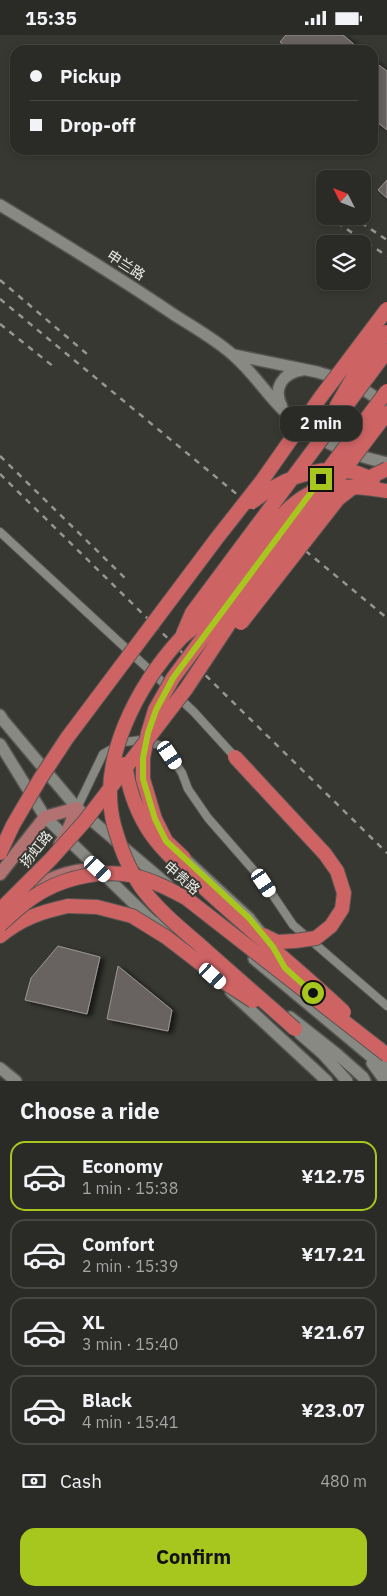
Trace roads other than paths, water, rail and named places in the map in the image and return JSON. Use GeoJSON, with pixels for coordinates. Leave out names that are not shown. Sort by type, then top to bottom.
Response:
{"type":"FeatureCollection","features":[{"type":"Feature","properties":{"kind":"highway"},"geometry":{"type":"LineString","coordinates":[[0,853],[13,825],[67,738],[260,482],[387,309]]}},
{"type":"Feature","properties":{"kind":"highway"},"geometry":{"type":"LineString","coordinates":[[303,464],[358,369],[387,332]]}},
{"type":"Feature","properties":{"kind":"highway"},"geometry":{"type":"LineString","coordinates":[[295,1029],[166,915],[142,887],[124,858],[110,810],[111,769],[115,751],[124,728],[144,688],[181,637],[192,613],[387,351]]}},
{"type":"Feature","properties":{"kind":"highway"},"geometry":{"type":"LineString","coordinates":[[387,391],[387,397]]}},
{"type":"Feature","properties":{"kind":"highway"},"geometry":{"type":"LineString","coordinates":[[184,858],[166,841],[155,819],[143,779],[143,758],[148,733],[156,710],[173,678],[387,391]]}},
{"type":"Feature","properties":{"kind":"highway"},"geometry":{"type":"LineString","coordinates":[[186,689],[237,612],[387,413]]}},
{"type":"Feature","properties":{"kind":"highway"},"geometry":{"type":"LineString","coordinates":[[0,910],[86,821],[186,689],[338,499],[383,464]]}},
{"type":"Feature","properties":{"kind":"highway"},"geometry":{"type":"LineString","coordinates":[[217,538],[239,513],[266,491],[304,473],[340,469],[366,476],[387,489]]}},
{"type":"Feature","properties":{"kind":"highway"},"geometry":{"type":"LineString","coordinates":[[181,637],[201,621],[272,527],[290,507],[308,495],[330,487],[350,485],[387,489]]}},
{"type":"Feature","properties":{"kind":"highway"},"geometry":{"type":"LineString","coordinates":[[124,728],[123,750],[126,773],[132,797],[147,828],[183,868],[245,926],[318,987],[387,1054]]}},
{"type":"Feature","properties":{"kind":"highway"},"geometry":{"type":"LineString","coordinates":[[235,757],[325,854],[337,871],[344,893],[342,909],[331,926],[316,938],[277,942],[245,926]]}},
{"type":"Feature","properties":{"kind":"highway"},"geometry":{"type":"LineString","coordinates":[[0,925],[22,905],[45,889],[72,879],[100,874],[130,875],[160,884],[186,898],[387,1054]]}},
{"type":"Feature","properties":{"kind":"highway"},"geometry":{"type":"LineString","coordinates":[[0,936],[12,926],[36,914],[68,906],[97,907],[132,916],[166,937],[227,984],[295,1029]]}},
{"type":"Feature","properties":{"kind":"main road","name":"申兰路"},"geometry":{"type":"LineString","coordinates":[[0,205],[115,275],[232,354],[258,380],[286,413],[310,432],[334,446],[383,464]]}},
{"type":"Feature","properties":{"kind":"main road","name":"申兰路"},"geometry":{"type":"LineString","coordinates":[[232,354],[353,383],[372,395],[387,409]]}},
{"type":"Feature","properties":{"kind":"main road"},"geometry":{"type":"LineString","coordinates":[[286,413],[279,401],[278,391],[283,379],[292,371],[304,370]]}},
{"type":"Feature","properties":{"kind":"main road"},"geometry":{"type":"LineString","coordinates":[[383,464],[387,454]]}},
{"type":"Feature","properties":{"kind":"main road","name":"申贵路"},"geometry":{"type":"LineString","coordinates":[[0,715],[3,721],[77,808],[387,1070]]}},
{"type":"Feature","properties":{"kind":"main road"},"geometry":{"type":"LineString","coordinates":[[0,744],[45,817],[160,929],[327,1081]]}},
{"type":"Feature","properties":{"kind":"main road","name":"扬虹路"},"geometry":{"type":"LineString","coordinates":[[0,874],[45,817],[77,808]]}},
{"type":"Feature","properties":{"kind":"main road","name":"扬虹路"},"geometry":{"type":"LineString","coordinates":[[0,917],[65,837],[77,808]]}},
{"type":"Feature","properties":{"kind":"main road"},"geometry":{"type":"LineString","coordinates":[[184,858],[249,918],[273,947],[306,1003]]}},
{"type":"Feature","properties":{"kind":"main road"},"geometry":{"type":"LineString","coordinates":[[16,897],[60,874],[80,869],[98,869]]}},
{"type":"Feature","properties":{"kind":"main road"},"geometry":{"type":"LineString","coordinates":[[146,914],[246,983],[337,1053],[365,1081]]}},
{"type":"Feature","properties":{"kind":"main road"},"geometry":{"type":"LineString","coordinates":[[285,968],[341,1018],[362,1049]]}},
{"type":"Feature","properties":{"kind":"main road"},"geometry":{"type":"LineString","coordinates":[[295,1029],[342,1074],[346,1081]]}},
{"type":"Feature","properties":{"kind":"main road","name":"申贵路"},"geometry":{"type":"LineString","coordinates":[[362,1049],[385,1081]]}},
{"type":"Feature","properties":{"kind":"main road"},"geometry":{"type":"LineString","coordinates":[[0,1068],[16,1081]]}},
{"type":"Feature","properties":{"kind":"street"},"geometry":{"type":"LineString","coordinates":[[0,532],[194,712],[235,757]]}},
{"type":"Feature","properties":{"kind":"street"},"geometry":{"type":"LineString","coordinates":[[77,808],[103,754],[124,742],[141,739],[159,745],[174,761],[182,773],[188,789],[208,818],[264,883],[293,925],[387,1006]]}},
{"type":"Feature","properties":{"kind":"railway"},"geometry":{"type":"LineString","coordinates":[[340,225],[387,256]]}},
{"type":"Feature","properties":{"kind":"railway"},"geometry":{"type":"LineString","coordinates":[[364,225],[387,240]]}},
{"type":"Feature","properties":{"kind":"railway"},"geometry":{"type":"LineString","coordinates":[[0,280],[87,354]]}},
{"type":"Feature","properties":{"kind":"railway"},"geometry":{"type":"LineString","coordinates":[[0,299],[387,618]]}},
{"type":"Feature","properties":{"kind":"railway"},"geometry":{"type":"LineString","coordinates":[[0,324],[54,367]]}},
{"type":"Feature","properties":{"kind":"railway"},"geometry":{"type":"LineString","coordinates":[[0,456],[128,581]]}},
{"type":"Feature","properties":{"kind":"railway"},"geometry":{"type":"LineString","coordinates":[[0,474],[387,853]]}}]}
